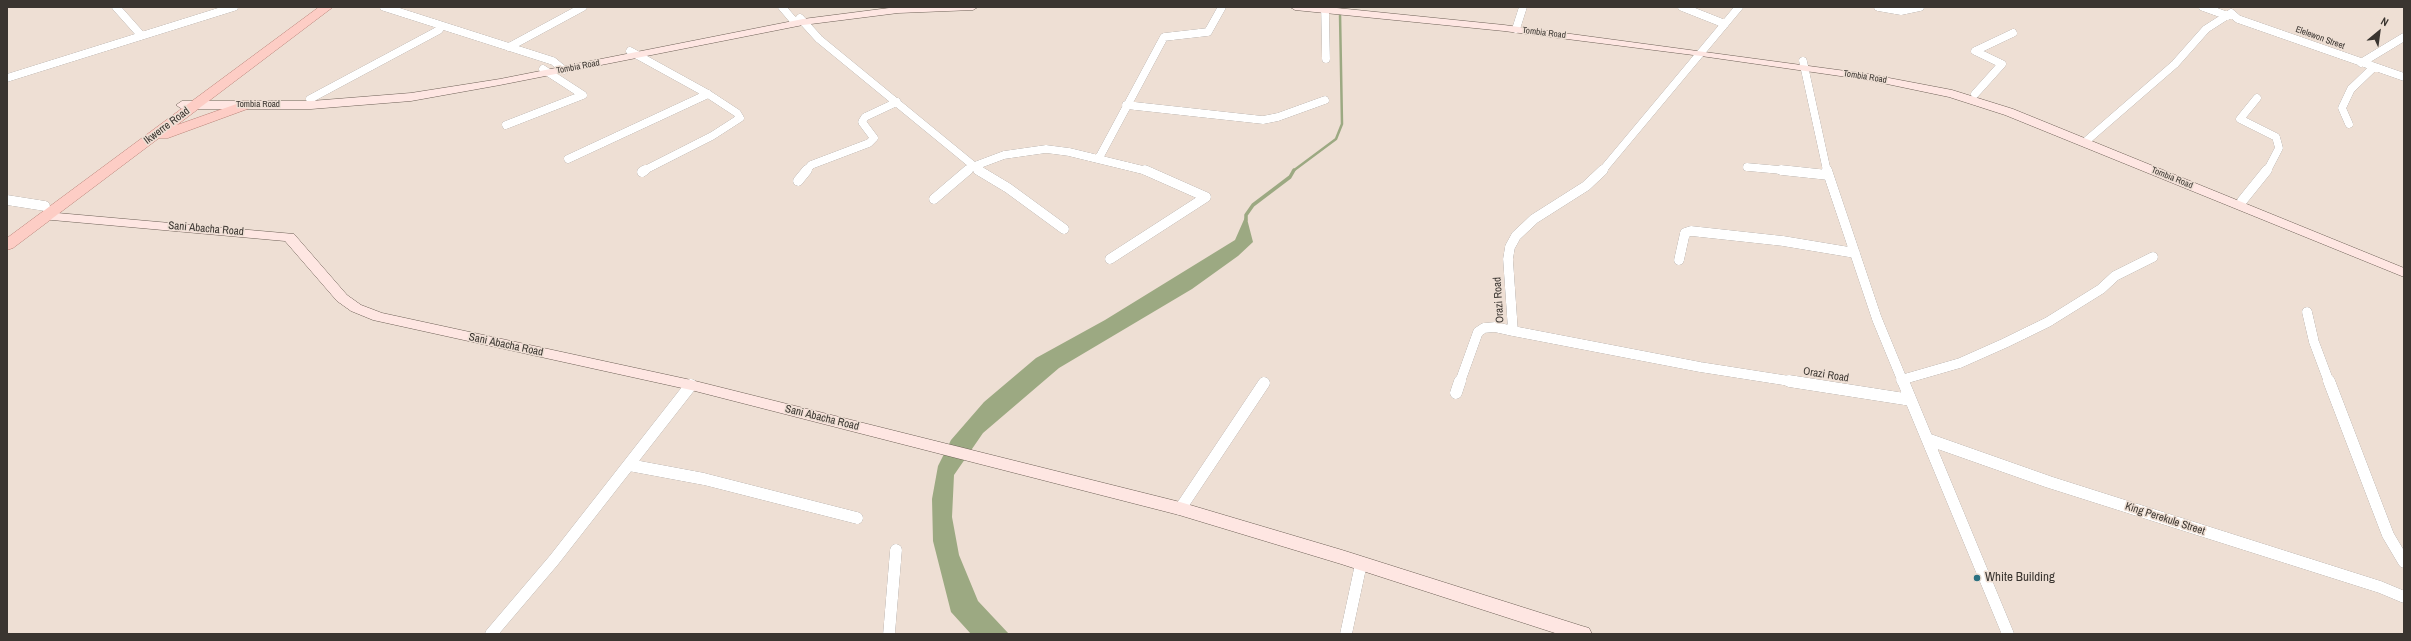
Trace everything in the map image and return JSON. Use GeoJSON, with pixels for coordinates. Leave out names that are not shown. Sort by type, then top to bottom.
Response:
{"type":"FeatureCollection","features":[{"type":"Feature","properties":{"kind":"main road","name":"Ikwerre Road"},"geometry":{"type":"LineString","coordinates":[[7,245],[46,211],[316,7]]}},
{"type":"Feature","properties":{"kind":"main road","name":"Ikwerre Road"},"geometry":{"type":"LineString","coordinates":[[7,235],[46,211],[147,141],[193,101],[220,94],[327,7]]}},
{"type":"Feature","properties":{"kind":"main road","name":"Tombia Road"},"geometry":{"type":"LineString","coordinates":[[193,101],[245,105],[383,101],[439,94],[562,67],[799,20],[880,7]]}},
{"type":"Feature","properties":{"kind":"main road","name":"Tombia Road"},"geometry":{"type":"LineString","coordinates":[[799,20],[898,10],[973,7]]}},
{"type":"Feature","properties":{"kind":"main road","name":"Tombia Road"},"geometry":{"type":"LineString","coordinates":[[1295,7],[1325,8],[1516,27]]}},
{"type":"Feature","properties":{"kind":"main road","name":"Tombia Road"},"geometry":{"type":"LineString","coordinates":[[1356,7],[1803,64],[1907,79],[1974,94],[2404,267]]}},
{"type":"Feature","properties":{"kind":"main road","name":"Tombia Road"},"geometry":{"type":"LineString","coordinates":[[1803,64],[1952,94],[2009,112],[2088,140],[2404,273]]}},
{"type":"Feature","properties":{"kind":"main road","name":"Tombia Road"},"geometry":{"type":"LineString","coordinates":[[220,94],[310,99],[395,94],[546,71]]}},
{"type":"Feature","properties":{"kind":"main road"},"geometry":{"type":"LineString","coordinates":[[147,141],[245,105]]}},
{"type":"Feature","properties":{"kind":"main road","name":"Sani Abacha Road"},"geometry":{"type":"LineString","coordinates":[[46,211],[289,237],[342,298],[356,308],[378,317],[691,385],[1180,509],[1361,564],[1582,634]]}},
{"type":"Feature","properties":{"kind":"street"},"geometry":{"type":"LineString","coordinates":[[116,7],[141,35]]}},
{"type":"Feature","properties":{"kind":"street"},"geometry":{"type":"LineString","coordinates":[[7,78],[234,7]]}},
{"type":"Feature","properties":{"kind":"street"},"geometry":{"type":"LineString","coordinates":[[384,7],[509,47],[562,67]]}},
{"type":"Feature","properties":{"kind":"street"},"geometry":{"type":"LineString","coordinates":[[509,47],[583,7]]}},
{"type":"Feature","properties":{"kind":"street"},"geometry":{"type":"LineString","coordinates":[[782,7],[897,102],[972,167],[1008,188],[1064,229]]}},
{"type":"Feature","properties":{"kind":"street"},"geometry":{"type":"LineString","coordinates":[[1099,158],[1126,105],[1164,37],[1208,32],[1222,7]]}},
{"type":"Feature","properties":{"kind":"street"},"geometry":{"type":"LineString","coordinates":[[1516,27],[1523,7]]}},
{"type":"Feature","properties":{"kind":"street"},"geometry":{"type":"LineString","coordinates":[[1682,7],[1725,24]]}},
{"type":"Feature","properties":{"kind":"street","name":"Orazi Road"},"geometry":{"type":"LineString","coordinates":[[1739,7],[1702,50],[1610,164],[1586,186],[1534,219],[1516,236],[1510,247],[1508,259],[1513,331],[1700,367],[1911,400]]}},
{"type":"Feature","properties":{"kind":"street"},"geometry":{"type":"LineString","coordinates":[[1878,7],[1901,12],[1920,7]]}},
{"type":"Feature","properties":{"kind":"street","name":"Elelewon Street"},"geometry":{"type":"LineString","coordinates":[[2203,7],[2230,12],[2238,19],[2404,77]]}},
{"type":"Feature","properties":{"kind":"street"},"geometry":{"type":"LineString","coordinates":[[1325,8],[1326,59]]}},
{"type":"Feature","properties":{"kind":"street"},"geometry":{"type":"LineString","coordinates":[[2088,140],[2174,64],[2206,29],[2230,12]]}},
{"type":"Feature","properties":{"kind":"street"},"geometry":{"type":"LineString","coordinates":[[310,99],[439,30]]}},
{"type":"Feature","properties":{"kind":"street"},"geometry":{"type":"LineString","coordinates":[[1974,94],[2002,64],[1975,51],[2013,33]]}},
{"type":"Feature","properties":{"kind":"street"},"geometry":{"type":"LineString","coordinates":[[2361,63],[2404,37]]}},
{"type":"Feature","properties":{"kind":"street"},"geometry":{"type":"LineString","coordinates":[[633,53],[708,94],[737,112],[740,118],[736,122],[712,136],[642,172]]}},
{"type":"Feature","properties":{"kind":"street"},"geometry":{"type":"LineString","coordinates":[[1803,64],[1828,175],[1855,254],[1901,380],[1911,400],[2008,634]]}},
{"type":"Feature","properties":{"kind":"street"},"geometry":{"type":"LineString","coordinates":[[2349,124],[2342,108],[2351,89],[2374,67]]}},
{"type":"Feature","properties":{"kind":"street"},"geometry":{"type":"LineString","coordinates":[[506,125],[579,98],[582,95],[546,71]]}},
{"type":"Feature","properties":{"kind":"street"},"geometry":{"type":"LineString","coordinates":[[568,159],[708,94]]}},
{"type":"Feature","properties":{"kind":"street"},"geometry":{"type":"LineString","coordinates":[[2242,201],[2271,166],[2279,148],[2276,137],[2240,119],[2257,98]]}},
{"type":"Feature","properties":{"kind":"street"},"geometry":{"type":"LineString","coordinates":[[1126,105],[1239,119],[1264,120],[1278,117],[1325,100]]}},
{"type":"Feature","properties":{"kind":"street"},"geometry":{"type":"LineString","coordinates":[[798,181],[811,165],[869,143],[874,138],[862,122],[865,117],[897,102]]}},
{"type":"Feature","properties":{"kind":"street"},"geometry":{"type":"LineString","coordinates":[[934,200],[972,167],[1004,155],[1046,149],[1099,158],[1142,169],[1206,197],[1110,259]]}},
{"type":"Feature","properties":{"kind":"street"},"geometry":{"type":"LineString","coordinates":[[1747,167],[1828,175]]}},
{"type":"Feature","properties":{"kind":"street"},"geometry":{"type":"LineString","coordinates":[[7,200],[46,211]]}},
{"type":"Feature","properties":{"kind":"street"},"geometry":{"type":"LineString","coordinates":[[1679,260],[1685,233],[1690,231],[1769,239],[1855,254]]}},
{"type":"Feature","properties":{"kind":"street"},"geometry":{"type":"LineString","coordinates":[[1901,380],[1960,363],[2006,343],[2048,322],[2101,289],[2115,276],[2153,257]]}},
{"type":"Feature","properties":{"kind":"street"},"geometry":{"type":"LineString","coordinates":[[2307,312],[2314,342],[2388,535],[2404,562]]}},
{"type":"Feature","properties":{"kind":"street"},"geometry":{"type":"LineString","coordinates":[[1456,392],[1478,332],[1484,328],[1496,327],[1513,331]]}},
{"type":"Feature","properties":{"kind":"street"},"geometry":{"type":"LineString","coordinates":[[1180,509],[1227,442],[1264,383]]}},
{"type":"Feature","properties":{"kind":"street"},"geometry":{"type":"LineString","coordinates":[[491,634],[554,560],[691,385]]}},
{"type":"Feature","properties":{"kind":"street","name":"King Perekule Street"},"geometry":{"type":"LineString","coordinates":[[1927,439],[2049,482],[2380,587],[2404,597]]}},
{"type":"Feature","properties":{"kind":"street"},"geometry":{"type":"LineString","coordinates":[[629,465],[704,479],[857,518]]}},
{"type":"Feature","properties":{"kind":"street"},"geometry":{"type":"LineString","coordinates":[[889,634],[896,550]]}},
{"type":"Feature","properties":{"kind":"street"},"geometry":{"type":"LineString","coordinates":[[1346,634],[1361,564]]}},
{"type":"Feature","properties":{"kind":"shaded area"},"geometry":{"type":"Polygon","coordinates":[[[1246,215],[1253,242],[1238,256],[1192,289],[1059,368],[983,433],[954,475],[952,517],[959,555],[978,601],[1009,634],[971,634],[951,612],[933,541],[932,499],[938,466],[951,440],[984,402],[1036,358],[1105,320],[1235,240],[1246,215]]]}},
{"type":"Feature","properties":{"kind":"waterway"},"geometry":{"type":"LineString","coordinates":[[1294,170],[1336,139],[1342,124],[1340,14]]}},
{"type":"Feature","properties":{"kind":"waterway"},"geometry":{"type":"LineString","coordinates":[[1246,220],[1246,215],[1253,205],[1290,177],[1294,170]]}},
{"type":"Feature","properties":{"kind":"place","name":"White Building"},"geometry":{"type":"Point","coordinates":[1977,578]}}]}
